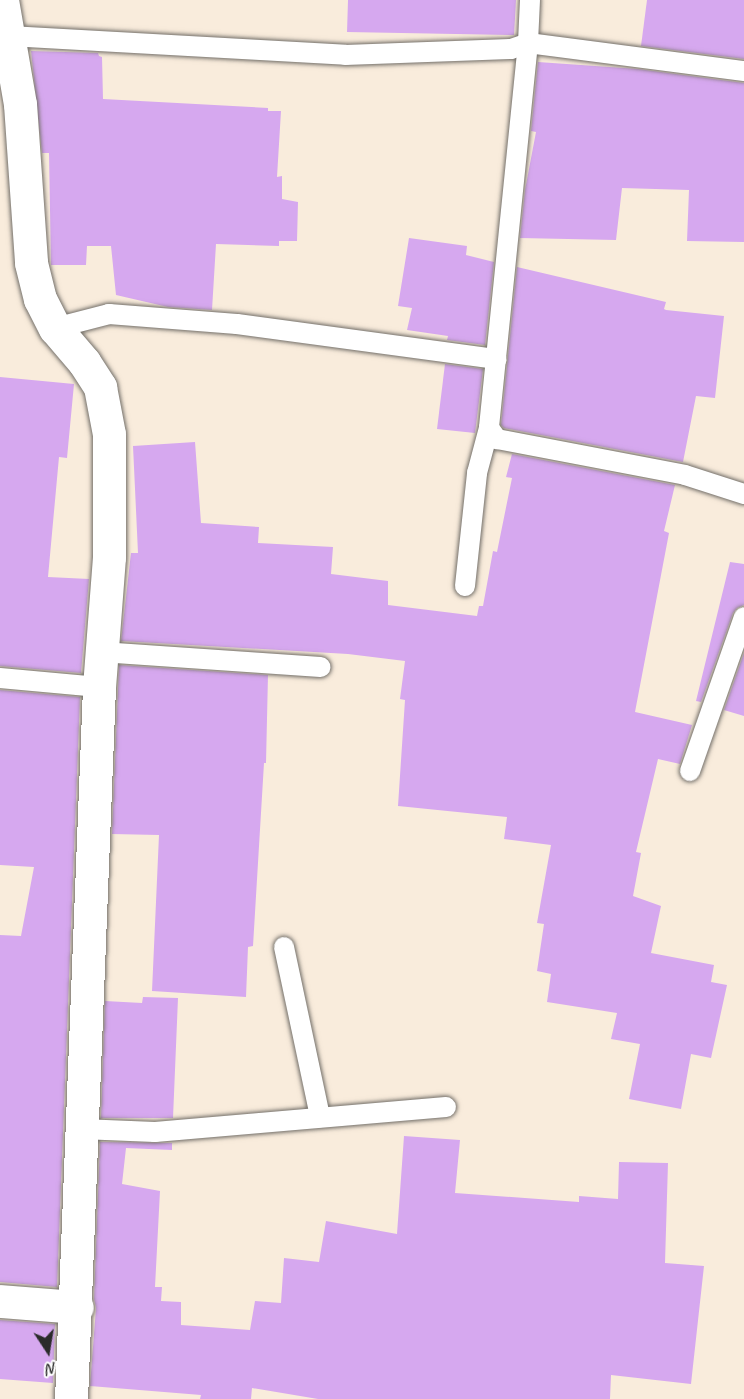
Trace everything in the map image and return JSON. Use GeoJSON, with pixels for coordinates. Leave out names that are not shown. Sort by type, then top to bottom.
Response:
{"type":"FeatureCollection","features":[{"type":"Feature","properties":{"kind":"street"},"geometry":{"type":"LineString","coordinates":[[2,0],[20,104],[31,263],[40,299],[55,328],[84,362],[100,387],[109,434],[109,557],[99,687],[71,1399]]}},
{"type":"Feature","properties":{"kind":"street"},"geometry":{"type":"LineString","coordinates":[[0,1301],[76,1307]]}},
{"type":"Feature","properties":{"kind":"lane"},"geometry":{"type":"LineString","coordinates":[[465,586],[477,473],[489,428],[497,359],[528,43],[530,0]]}},
{"type":"Feature","properties":{"kind":"lane"},"geometry":{"type":"LineString","coordinates":[[9,36],[345,55],[511,49],[528,43],[744,71]]}},
{"type":"Feature","properties":{"kind":"lane"},"geometry":{"type":"LineString","coordinates":[[55,328],[109,314],[237,324],[497,359]]}},
{"type":"Feature","properties":{"kind":"lane"},"geometry":{"type":"LineString","coordinates":[[489,428],[497,439],[685,475],[744,494]]}},
{"type":"Feature","properties":{"kind":"lane"},"geometry":{"type":"LineString","coordinates":[[690,771],[744,617]]}},
{"type":"Feature","properties":{"kind":"lane"},"geometry":{"type":"LineString","coordinates":[[101,652],[320,667]]}},
{"type":"Feature","properties":{"kind":"lane"},"geometry":{"type":"LineString","coordinates":[[0,678],[99,687]]}},
{"type":"Feature","properties":{"kind":"lane"},"geometry":{"type":"LineString","coordinates":[[284,947],[320,1117]]}},
{"type":"Feature","properties":{"kind":"lane"},"geometry":{"type":"LineString","coordinates":[[81,1129],[155,1132],[446,1107]]}},
{"type":"Feature","properties":{"kind":"building"},"geometry":{"type":"Polygon","coordinates":[[[348,0],[516,0],[514,35],[347,32],[348,0]]]}},
{"type":"Feature","properties":{"kind":"building"},"geometry":{"type":"Polygon","coordinates":[[[647,0],[744,0],[744,59],[641,46],[647,0]]]}},
{"type":"Feature","properties":{"kind":"building"},"geometry":{"type":"Polygon","coordinates":[[[31,51],[98,53],[102,57],[103,99],[268,108],[268,111],[281,111],[277,177],[282,176],[282,199],[298,202],[297,241],[279,241],[279,246],[216,244],[212,310],[168,307],[116,295],[111,246],[87,246],[86,265],[51,265],[49,153],[42,153],[31,51]]]}},
{"type":"Feature","properties":{"kind":"building"},"geometry":{"type":"Polygon","coordinates":[[[538,62],[638,69],[744,83],[744,242],[687,241],[689,190],[622,188],[616,240],[520,238],[525,190],[536,132],[531,131],[538,62]]]}},
{"type":"Feature","properties":{"kind":"building"},"geometry":{"type":"Polygon","coordinates":[[[409,238],[467,246],[466,255],[494,262],[485,345],[447,340],[448,336],[407,330],[412,308],[398,306],[409,238]]]}},
{"type":"Feature","properties":{"kind":"building"},"geometry":{"type":"Polygon","coordinates":[[[517,267],[666,302],[664,309],[666,310],[724,316],[715,398],[696,396],[683,462],[504,428],[501,425],[517,267]]]}},
{"type":"Feature","properties":{"kind":"building"},"geometry":{"type":"Polygon","coordinates":[[[445,364],[483,369],[475,433],[437,429],[445,364]]]}},
{"type":"Feature","properties":{"kind":"building"},"geometry":{"type":"Polygon","coordinates":[[[0,377],[74,384],[67,458],[59,457],[48,577],[89,579],[81,673],[0,666],[0,377]]]}},
{"type":"Feature","properties":{"kind":"building"},"geometry":{"type":"Polygon","coordinates":[[[195,442],[201,523],[259,527],[258,543],[333,547],[331,574],[388,581],[388,605],[477,616],[479,606],[483,606],[493,551],[497,552],[512,478],[506,477],[512,454],[675,485],[664,531],[669,533],[635,712],[692,725],[680,764],[658,759],[636,852],[641,853],[633,896],[661,906],[651,953],[714,965],[711,982],[727,985],[711,1058],[691,1054],[681,1109],[629,1099],[640,1044],[611,1039],[617,1013],[547,1002],[551,974],[537,971],[544,924],[537,923],[551,845],[504,839],[507,817],[398,806],[405,700],[400,699],[405,661],[348,654],[121,641],[131,553],[138,553],[133,446],[195,442]]]}},
{"type":"Feature","properties":{"kind":"building"},"geometry":{"type":"Polygon","coordinates":[[[730,562],[744,564],[744,605],[733,613],[701,702],[696,701],[730,562]]]}},
{"type":"Feature","properties":{"kind":"building"},"geometry":{"type":"Polygon","coordinates":[[[744,653],[744,716],[724,710],[744,653]]]}},
{"type":"Feature","properties":{"kind":"building"},"geometry":{"type":"Polygon","coordinates":[[[119,665],[268,675],[266,763],[264,763],[253,946],[248,947],[246,997],[152,991],[159,835],[112,834],[119,665]]]}},
{"type":"Feature","properties":{"kind":"building"},"geometry":{"type":"Polygon","coordinates":[[[0,690],[80,697],[57,1287],[0,1282],[0,935],[21,936],[34,867],[0,865],[0,690]]]}},
{"type":"Feature","properties":{"kind":"building"},"geometry":{"type":"Polygon","coordinates":[[[143,997],[178,998],[173,1118],[101,1118],[105,1001],[142,1003],[143,997]]]}},
{"type":"Feature","properties":{"kind":"building"},"geometry":{"type":"Polygon","coordinates":[[[404,1136],[460,1140],[455,1193],[579,1202],[579,1196],[618,1199],[619,1162],[668,1163],[665,1263],[704,1266],[691,1384],[611,1375],[610,1399],[318,1399],[252,1388],[251,1399],[200,1399],[201,1395],[90,1386],[96,1308],[94,1299],[100,1142],[172,1143],[172,1150],[126,1148],[122,1184],[160,1191],[155,1287],[162,1287],[161,1301],[181,1302],[181,1325],[250,1330],[255,1301],[281,1303],[284,1258],[319,1262],[326,1221],[397,1234],[404,1136]]]}},
{"type":"Feature","properties":{"kind":"building"},"geometry":{"type":"Polygon","coordinates":[[[0,1320],[55,1324],[53,1383],[0,1379],[0,1320]]]}}]}
